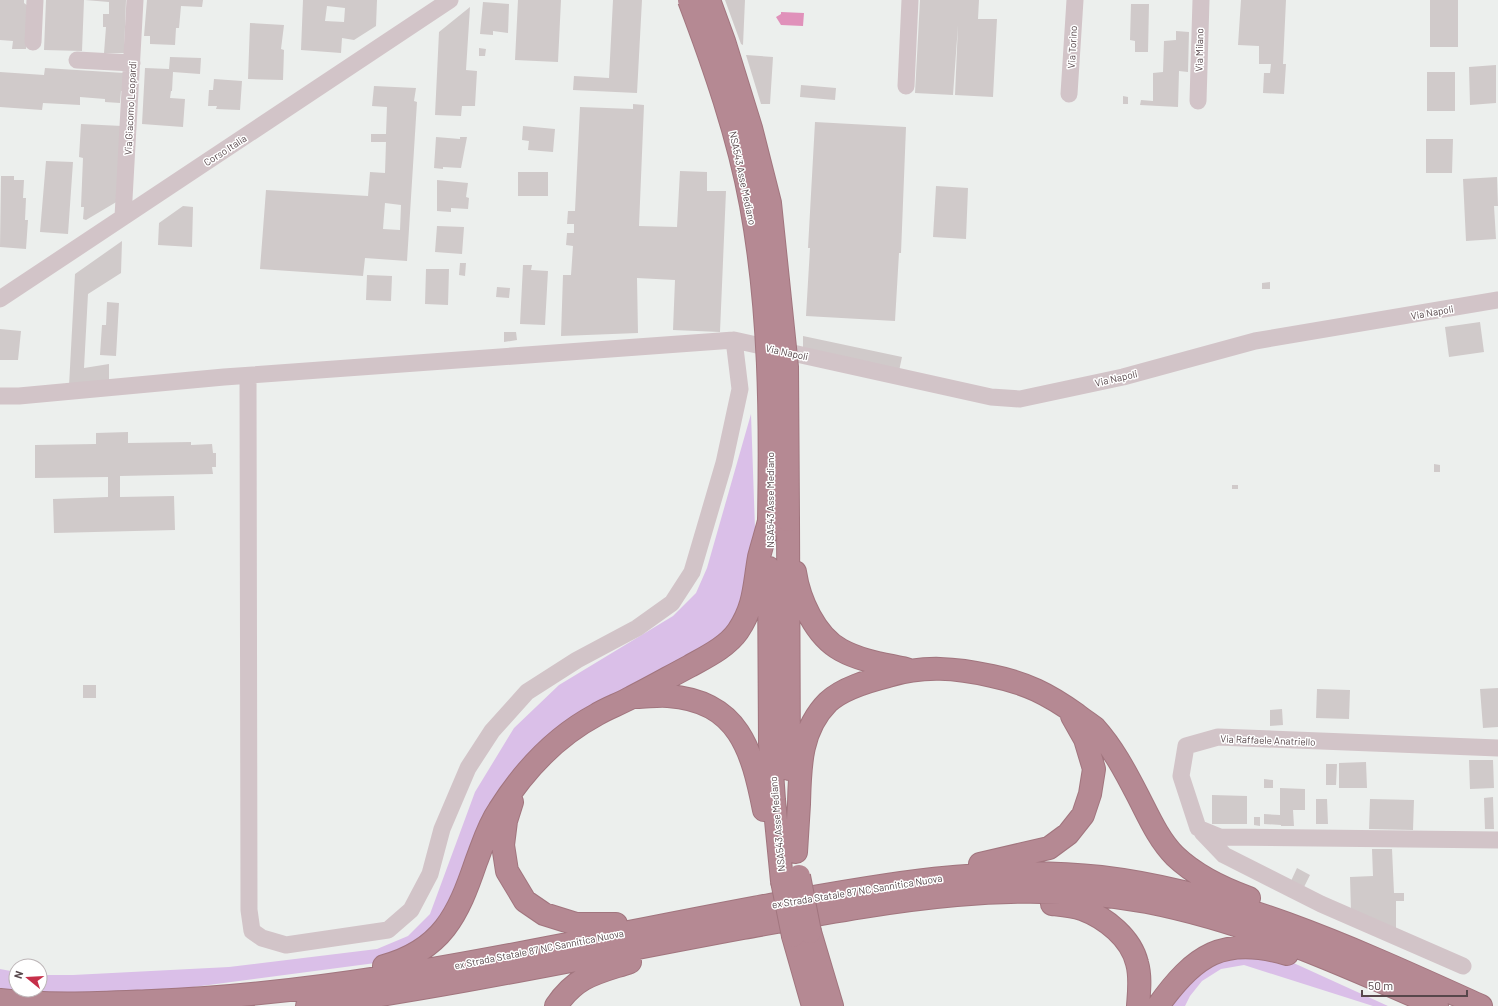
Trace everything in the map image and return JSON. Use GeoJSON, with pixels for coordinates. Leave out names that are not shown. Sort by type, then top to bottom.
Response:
{"type":"FeatureCollection","features":[{"type":"Feature","properties":{"kind":"highway","name":"NSA543 Asse Mediano"},"geometry":{"type":"LineString","coordinates":[[689,0],[708,50],[734,132],[751,205],[762,285],[768,366],[770,437],[779,520],[788,743],[796,852],[791,879]]}},
{"type":"Feature","properties":{"kind":"highway","name":"NSA543 Asse Mediano"},"geometry":{"type":"LineString","coordinates":[[709,0],[724,40],[770,203],[787,367],[770,743],[791,879],[813,1006]]}},
{"type":"Feature","properties":{"kind":"highway"},"geometry":{"type":"LineString","coordinates":[[779,520],[806,609],[819,631],[840,650],[866,660],[909,669],[937,668],[965,670],[1004,678],[1031,687],[1056,699],[1094,727],[1111,749],[1158,833],[1174,855],[1197,874],[1228,890],[1279,908],[1314,925],[1356,951]]}},
{"type":"Feature","properties":{"kind":"highway"},"geometry":{"type":"LineString","coordinates":[[310,997],[411,957],[433,943],[451,921],[466,892],[486,834],[498,811],[535,762],[560,739],[595,715],[632,697],[700,660],[722,646],[737,632],[749,610],[756,589],[760,556],[779,520]]}},
{"type":"Feature","properties":{"kind":"highway"},"geometry":{"type":"LineString","coordinates":[[796,852],[799,769],[803,744],[814,720],[829,701],[849,689],[909,669]]}},
{"type":"Feature","properties":{"kind":"highway"},"geometry":{"type":"LineString","coordinates":[[632,697],[668,696],[695,700],[722,713],[743,738],[753,766],[769,836],[791,879]]}},
{"type":"Feature","properties":{"kind":"highway"},"geometry":{"type":"LineString","coordinates":[[919,880],[961,868],[1000,861],[1049,848],[1068,834],[1083,814],[1090,794],[1094,769],[1086,739],[1068,708]]}},
{"type":"Feature","properties":{"kind":"highway"},"geometry":{"type":"LineString","coordinates":[[516,786],[506,821],[503,845],[507,871],[525,901],[544,914],[576,924],[685,930]]}},
{"type":"Feature","properties":{"kind":"highway","name":"ex Strada Statale 87 NC Sannitica Nuova"},"geometry":{"type":"LineString","coordinates":[[685,930],[919,880],[995,874],[1052,874],[1099,877],[1150,885],[1256,912],[1356,951],[1481,1006]]}},
{"type":"Feature","properties":{"kind":"highway"},"geometry":{"type":"LineString","coordinates":[[990,891],[1082,909],[1110,925],[1128,942],[1137,963],[1140,982],[1138,1006]]}},
{"type":"Feature","properties":{"kind":"highway","name":"ex Strada Statale 87 NC Sannitica Nuova"},"geometry":{"type":"LineString","coordinates":[[0,1000],[18,1002],[89,1003],[219,998],[310,997],[464,963],[685,930],[835,911],[920,898],[990,891],[1051,891],[1098,895],[1146,902],[1219,919],[1282,940],[1437,1006]]}},
{"type":"Feature","properties":{"kind":"highway"},"geometry":{"type":"LineString","coordinates":[[556,1006],[565,992],[589,975],[648,956],[685,930]]}},
{"type":"Feature","properties":{"kind":"highway","name":"NSA543 Asse Mediano"},"geometry":{"type":"LineString","coordinates":[[801,934],[820,970],[832,1006]]}},
{"type":"Feature","properties":{"kind":"highway"},"geometry":{"type":"LineString","coordinates":[[800,1006],[794,970],[801,934]]}},
{"type":"Feature","properties":{"kind":"highway"},"geometry":{"type":"LineString","coordinates":[[1158,1006],[1185,971],[1207,956],[1233,947],[1260,948],[1279,952],[1379,980]]}},
{"type":"Feature","properties":{"kind":"highway"},"geometry":{"type":"LineString","coordinates":[[820,970],[841,1006]]}},
{"type":"Feature","properties":{"kind":"highway"},"geometry":{"type":"LineString","coordinates":[[401,1006],[409,1006]]}},
{"type":"Feature","properties":{"kind":"street"},"geometry":{"type":"LineString","coordinates":[[33,42],[35,0]]}},
{"type":"Feature","properties":{"kind":"street","name":"Via Giacomo Leopardi"},"geometry":{"type":"LineString","coordinates":[[123,217],[135,0]]}},
{"type":"Feature","properties":{"kind":"street","name":"Corso Italia"},"geometry":{"type":"LineString","coordinates":[[0,299],[450,0]]}},
{"type":"Feature","properties":{"kind":"street"},"geometry":{"type":"LineString","coordinates":[[906,86],[910,0]]}},
{"type":"Feature","properties":{"kind":"street","name":"Via Torino"},"geometry":{"type":"LineString","coordinates":[[1069,94],[1075,0]]}},
{"type":"Feature","properties":{"kind":"street","name":"Via Milano"},"geometry":{"type":"LineString","coordinates":[[1198,101],[1201,0]]}},
{"type":"Feature","properties":{"kind":"street"},"geometry":{"type":"LineString","coordinates":[[77,60],[132,63]]}},
{"type":"Feature","properties":{"kind":"street","name":"Via Napoli"},"geometry":{"type":"LineString","coordinates":[[0,396],[19,396],[248,376],[734,340],[991,397],[1020,399],[1123,377],[1255,341],[1498,300]]}},
{"type":"Feature","properties":{"kind":"street"},"geometry":{"type":"LineString","coordinates":[[248,376],[249,910],[252,931],[262,938],[286,945],[388,930],[412,910],[430,874],[442,829],[468,768],[492,731],[527,692],[577,660],[637,628],[672,603],[692,572],[724,463],[740,389],[734,340]]}},
{"type":"Feature","properties":{"kind":"street","name":"Via Raffaele Anatriello"},"geometry":{"type":"LineString","coordinates":[[1198,828],[1181,776],[1186,746],[1218,737],[1498,748]]}},
{"type":"Feature","properties":{"kind":"street"},"geometry":{"type":"LineString","coordinates":[[1198,828],[1220,837],[1498,840]]}},
{"type":"Feature","properties":{"kind":"street"},"geometry":{"type":"LineString","coordinates":[[1198,828],[1224,855],[1321,904],[1463,966]]}},
{"type":"Feature","properties":{"kind":"shaded area"},"geometry":{"type":"Polygon","coordinates":[[[781,12],[804,13],[803,26],[781,25],[776,17],[781,14],[781,12]]]}},
{"type":"Feature","properties":{"kind":"shaded area"},"geometry":{"type":"Polygon","coordinates":[[[751,414],[756,557],[734,627],[521,763],[442,927],[383,962],[186,988],[48,997],[48,975],[229,967],[377,949],[408,936],[430,914],[475,792],[514,728],[559,685],[673,616],[696,593],[707,568],[751,414]]]}},
{"type":"Feature","properties":{"kind":"shaded area"},"geometry":{"type":"Polygon","coordinates":[[[1227,957],[1287,960],[1388,1006],[1373,1006],[1244,965],[1221,969],[1202,981],[1190,996],[1185,1006],[1172,1006],[1194,976],[1227,957]]]}},
{"type":"Feature","properties":{"kind":"shaded area"},"geometry":{"type":"Polygon","coordinates":[[[0,969],[8,970],[8,994],[0,993],[0,969]]]}},
{"type":"Feature","properties":{"kind":"building"},"geometry":{"type":"Polygon","coordinates":[[[0,0],[24,0],[24,3],[28,6],[26,49],[12,49],[13,41],[0,40],[0,0]]]}},
{"type":"Feature","properties":{"kind":"building"},"geometry":{"type":"Polygon","coordinates":[[[46,0],[84,0],[82,51],[44,50],[46,0]]]}},
{"type":"Feature","properties":{"kind":"building"},"geometry":{"type":"Polygon","coordinates":[[[85,0],[126,0],[124,53],[104,53],[106,27],[103,27],[103,14],[109,14],[109,2],[85,0]]]}},
{"type":"Feature","properties":{"kind":"building"},"geometry":{"type":"Polygon","coordinates":[[[147,0],[203,0],[202,7],[181,6],[179,28],[176,28],[175,45],[150,44],[150,36],[144,36],[147,0]]]}},
{"type":"Feature","properties":{"kind":"building"},"geometry":{"type":"Polygon","coordinates":[[[303,0],[377,0],[376,26],[354,40],[342,38],[341,53],[301,50],[303,0]],[[327,6],[325,21],[344,22],[345,8],[327,6]]]}},
{"type":"Feature","properties":{"kind":"building"},"geometry":{"type":"Polygon","coordinates":[[[518,0],[561,0],[558,62],[515,60],[518,0]]]}},
{"type":"Feature","properties":{"kind":"building"},"geometry":{"type":"Polygon","coordinates":[[[613,0],[642,0],[637,93],[573,90],[574,76],[609,78],[613,0]]]}},
{"type":"Feature","properties":{"kind":"building"},"geometry":{"type":"Polygon","coordinates":[[[725,0],[745,0],[743,45],[741,44],[725,0]]]}},
{"type":"Feature","properties":{"kind":"building"},"geometry":{"type":"Polygon","coordinates":[[[920,0],[979,0],[978,19],[997,19],[993,97],[955,95],[958,25],[953,95],[915,93],[920,0]]]}},
{"type":"Feature","properties":{"kind":"building"},"geometry":{"type":"Polygon","coordinates":[[[1241,0],[1286,0],[1283,64],[1286,64],[1284,94],[1263,93],[1264,73],[1270,73],[1271,64],[1259,64],[1259,46],[1238,45],[1241,0]]]}},
{"type":"Feature","properties":{"kind":"building"},"geometry":{"type":"Polygon","coordinates":[[[1430,0],[1458,0],[1458,47],[1430,47],[1430,0]]]}},
{"type":"Feature","properties":{"kind":"building"},"geometry":{"type":"Polygon","coordinates":[[[483,2],[509,4],[508,33],[493,31],[493,35],[480,34],[483,2]]]}},
{"type":"Feature","properties":{"kind":"building"},"geometry":{"type":"Polygon","coordinates":[[[1131,4],[1149,4],[1148,52],[1135,52],[1135,41],[1130,40],[1131,4]]]}},
{"type":"Feature","properties":{"kind":"building"},"geometry":{"type":"Polygon","coordinates":[[[470,7],[466,70],[477,71],[475,106],[462,106],[461,116],[435,115],[439,32],[470,7]]]}},
{"type":"Feature","properties":{"kind":"building"},"geometry":{"type":"Polygon","coordinates":[[[250,23],[284,25],[281,49],[284,50],[283,80],[248,79],[250,23]]]}},
{"type":"Feature","properties":{"kind":"building"},"geometry":{"type":"Polygon","coordinates":[[[1176,31],[1189,32],[1188,72],[1179,71],[1178,107],[1140,105],[1141,100],[1153,101],[1153,73],[1163,72],[1164,41],[1176,40],[1176,31]]]}},
{"type":"Feature","properties":{"kind":"building"},"geometry":{"type":"Polygon","coordinates":[[[479,48],[486,49],[485,56],[479,56],[479,48]]]}},
{"type":"Feature","properties":{"kind":"building"},"geometry":{"type":"Polygon","coordinates":[[[746,55],[773,57],[770,104],[761,104],[746,55]]]}},
{"type":"Feature","properties":{"kind":"building"},"geometry":{"type":"Polygon","coordinates":[[[170,57],[201,58],[200,74],[173,72],[170,98],[185,99],[183,127],[142,124],[145,68],[169,69],[170,57]]]}},
{"type":"Feature","properties":{"kind":"building"},"geometry":{"type":"Polygon","coordinates":[[[1496,65],[1496,103],[1470,105],[1469,67],[1496,65]]]}},
{"type":"Feature","properties":{"kind":"building"},"geometry":{"type":"Polygon","coordinates":[[[45,68],[124,73],[123,91],[121,91],[120,103],[105,102],[105,99],[80,97],[80,105],[43,103],[42,110],[0,107],[0,72],[44,75],[45,68]]]}},
{"type":"Feature","properties":{"kind":"building"},"geometry":{"type":"Polygon","coordinates":[[[1427,72],[1455,72],[1455,111],[1427,111],[1427,72]]]}},
{"type":"Feature","properties":{"kind":"building"},"geometry":{"type":"Polygon","coordinates":[[[214,79],[242,81],[240,110],[216,109],[217,106],[208,106],[209,90],[213,90],[214,79]]]}},
{"type":"Feature","properties":{"kind":"building"},"geometry":{"type":"Polygon","coordinates":[[[801,85],[836,88],[835,100],[800,97],[801,85]]]}},
{"type":"Feature","properties":{"kind":"building"},"geometry":{"type":"Polygon","coordinates":[[[374,86],[416,88],[414,101],[417,102],[407,261],[365,258],[363,276],[260,269],[266,190],[368,196],[370,172],[385,173],[386,142],[371,142],[371,134],[386,134],[387,107],[372,106],[374,86]],[[385,203],[383,229],[400,230],[401,205],[385,203]]]}},
{"type":"Feature","properties":{"kind":"building"},"geometry":{"type":"Polygon","coordinates":[[[1123,96],[1128,97],[1128,104],[1123,104],[1123,96]]]}},
{"type":"Feature","properties":{"kind":"building"},"geometry":{"type":"Polygon","coordinates":[[[633,104],[644,105],[639,226],[677,227],[680,171],[707,172],[707,191],[726,191],[720,332],[673,330],[675,280],[637,278],[638,333],[561,336],[563,275],[571,275],[573,246],[566,245],[567,233],[574,233],[574,224],[567,224],[568,211],[575,211],[580,107],[633,109],[633,104]]]}},
{"type":"Feature","properties":{"kind":"building"},"geometry":{"type":"Polygon","coordinates":[[[815,122],[906,127],[901,253],[899,253],[895,321],[806,316],[815,122]]]}},
{"type":"Feature","properties":{"kind":"building"},"geometry":{"type":"Polygon","coordinates":[[[81,124],[122,126],[118,201],[86,220],[83,219],[84,207],[81,207],[83,158],[79,157],[81,124]]]}},
{"type":"Feature","properties":{"kind":"building"},"geometry":{"type":"Polygon","coordinates":[[[523,126],[555,129],[553,152],[528,150],[529,141],[522,140],[523,126]]]}},
{"type":"Feature","properties":{"kind":"building"},"geometry":{"type":"Polygon","coordinates":[[[436,137],[460,139],[460,137],[467,137],[461,168],[434,168],[436,137]]]}},
{"type":"Feature","properties":{"kind":"building"},"geometry":{"type":"Polygon","coordinates":[[[1426,139],[1453,139],[1452,173],[1426,173],[1426,139]]]}},
{"type":"Feature","properties":{"kind":"building"},"geometry":{"type":"Polygon","coordinates":[[[46,161],[73,162],[68,234],[40,232],[46,161]]]}},
{"type":"Feature","properties":{"kind":"building"},"geometry":{"type":"Polygon","coordinates":[[[518,172],[548,172],[548,196],[518,196],[518,172]]]}},
{"type":"Feature","properties":{"kind":"building"},"geometry":{"type":"Polygon","coordinates":[[[1,176],[14,176],[14,180],[24,180],[23,198],[26,198],[25,220],[28,220],[26,249],[0,247],[1,176]]]}},
{"type":"Feature","properties":{"kind":"building"},"geometry":{"type":"Polygon","coordinates":[[[1497,177],[1498,206],[1494,206],[1496,239],[1466,241],[1463,179],[1497,177]]]}},
{"type":"Feature","properties":{"kind":"building"},"geometry":{"type":"Polygon","coordinates":[[[437,180],[468,183],[466,197],[469,198],[468,209],[451,208],[451,212],[437,211],[437,180]]]}},
{"type":"Feature","properties":{"kind":"building"},"geometry":{"type":"Polygon","coordinates":[[[936,186],[968,188],[966,239],[933,237],[936,186]]]}},
{"type":"Feature","properties":{"kind":"building"},"geometry":{"type":"Polygon","coordinates":[[[183,206],[193,207],[192,247],[158,245],[159,223],[183,206]]]}},
{"type":"Feature","properties":{"kind":"building"},"geometry":{"type":"Polygon","coordinates":[[[437,226],[464,227],[462,254],[435,252],[437,226]]]}},
{"type":"Feature","properties":{"kind":"building"},"geometry":{"type":"Polygon","coordinates":[[[122,241],[121,273],[88,294],[84,368],[109,364],[109,382],[69,386],[75,274],[122,241]]]}},
{"type":"Feature","properties":{"kind":"building"},"geometry":{"type":"Polygon","coordinates":[[[460,263],[466,263],[465,276],[459,275],[460,263]]]}},
{"type":"Feature","properties":{"kind":"building"},"geometry":{"type":"Polygon","coordinates":[[[523,265],[532,265],[531,270],[548,271],[545,325],[520,324],[523,265]]]}},
{"type":"Feature","properties":{"kind":"building"},"geometry":{"type":"Polygon","coordinates":[[[426,269],[449,269],[448,305],[425,304],[426,269]]]}},
{"type":"Feature","properties":{"kind":"building"},"geometry":{"type":"Polygon","coordinates":[[[367,275],[392,276],[391,301],[366,300],[367,275]]]}},
{"type":"Feature","properties":{"kind":"building"},"geometry":{"type":"Polygon","coordinates":[[[1270,282],[1270,289],[1262,289],[1262,283],[1270,282]]]}},
{"type":"Feature","properties":{"kind":"building"},"geometry":{"type":"Polygon","coordinates":[[[497,287],[510,288],[509,298],[496,297],[497,287]]]}},
{"type":"Feature","properties":{"kind":"building"},"geometry":{"type":"Polygon","coordinates":[[[107,302],[119,303],[116,356],[100,355],[102,325],[106,325],[107,302]]]}},
{"type":"Feature","properties":{"kind":"building"},"geometry":{"type":"Polygon","coordinates":[[[1480,322],[1484,352],[1449,357],[1445,327],[1480,322]]]}},
{"type":"Feature","properties":{"kind":"building"},"geometry":{"type":"Polygon","coordinates":[[[0,329],[21,331],[18,360],[0,360],[0,329]]]}},
{"type":"Feature","properties":{"kind":"building"},"geometry":{"type":"Polygon","coordinates":[[[504,332],[516,332],[517,340],[504,342],[504,332]]]}},
{"type":"Feature","properties":{"kind":"building"},"geometry":{"type":"Polygon","coordinates":[[[803,336],[902,357],[899,371],[803,351],[803,336]]]}},
{"type":"Feature","properties":{"kind":"building"},"geometry":{"type":"Polygon","coordinates":[[[128,432],[128,443],[191,442],[191,445],[212,444],[213,453],[216,453],[216,467],[212,467],[213,474],[120,476],[120,497],[174,496],[175,530],[54,533],[53,499],[108,497],[108,477],[35,478],[35,445],[96,444],[96,433],[128,432]]]}},
{"type":"Feature","properties":{"kind":"building"},"geometry":{"type":"Polygon","coordinates":[[[1434,464],[1440,465],[1440,472],[1434,472],[1434,464]]]}},
{"type":"Feature","properties":{"kind":"building"},"geometry":{"type":"Polygon","coordinates":[[[1232,485],[1238,485],[1238,489],[1232,489],[1232,485]]]}},
{"type":"Feature","properties":{"kind":"building"},"geometry":{"type":"Polygon","coordinates":[[[83,685],[96,685],[96,698],[83,698],[83,685]]]}},
{"type":"Feature","properties":{"kind":"building"},"geometry":{"type":"Polygon","coordinates":[[[1498,688],[1498,727],[1483,728],[1480,689],[1498,688]]]}},
{"type":"Feature","properties":{"kind":"building"},"geometry":{"type":"Polygon","coordinates":[[[1317,689],[1350,690],[1349,719],[1316,718],[1317,689]]]}},
{"type":"Feature","properties":{"kind":"building"},"geometry":{"type":"Polygon","coordinates":[[[1282,709],[1283,725],[1270,726],[1270,710],[1282,709]]]}},
{"type":"Feature","properties":{"kind":"building"},"geometry":{"type":"Polygon","coordinates":[[[1469,760],[1493,760],[1494,788],[1470,789],[1469,760]]]}},
{"type":"Feature","properties":{"kind":"building"},"geometry":{"type":"Polygon","coordinates":[[[1366,762],[1367,788],[1339,788],[1339,763],[1366,762]]]}},
{"type":"Feature","properties":{"kind":"building"},"geometry":{"type":"Polygon","coordinates":[[[1326,764],[1337,764],[1336,785],[1326,785],[1326,764]]]}},
{"type":"Feature","properties":{"kind":"building"},"geometry":{"type":"Polygon","coordinates":[[[1264,779],[1273,780],[1273,788],[1264,788],[1264,779]]]}},
{"type":"Feature","properties":{"kind":"building"},"geometry":{"type":"Polygon","coordinates":[[[1280,788],[1305,789],[1305,810],[1293,810],[1294,826],[1264,824],[1264,814],[1280,815],[1280,788]]]}},
{"type":"Feature","properties":{"kind":"building"},"geometry":{"type":"Polygon","coordinates":[[[1212,795],[1247,796],[1247,824],[1212,824],[1212,795]]]}},
{"type":"Feature","properties":{"kind":"building"},"geometry":{"type":"Polygon","coordinates":[[[1493,797],[1494,829],[1485,829],[1484,798],[1493,797]]]}},
{"type":"Feature","properties":{"kind":"building"},"geometry":{"type":"Polygon","coordinates":[[[1316,799],[1327,799],[1328,824],[1316,824],[1316,799]]]}},
{"type":"Feature","properties":{"kind":"building"},"geometry":{"type":"Polygon","coordinates":[[[1370,799],[1414,800],[1413,830],[1369,829],[1370,799]]]}},
{"type":"Feature","properties":{"kind":"building"},"geometry":{"type":"Polygon","coordinates":[[[1254,817],[1260,817],[1260,826],[1254,825],[1254,817]]]}},
{"type":"Feature","properties":{"kind":"building"},"geometry":{"type":"Polygon","coordinates":[[[1372,849],[1392,849],[1394,893],[1404,893],[1404,901],[1396,901],[1396,929],[1351,912],[1350,877],[1373,876],[1372,849]]]}},
{"type":"Feature","properties":{"kind":"building"},"geometry":{"type":"Polygon","coordinates":[[[1297,868],[1310,875],[1304,887],[1291,881],[1297,868]]]}}]}
